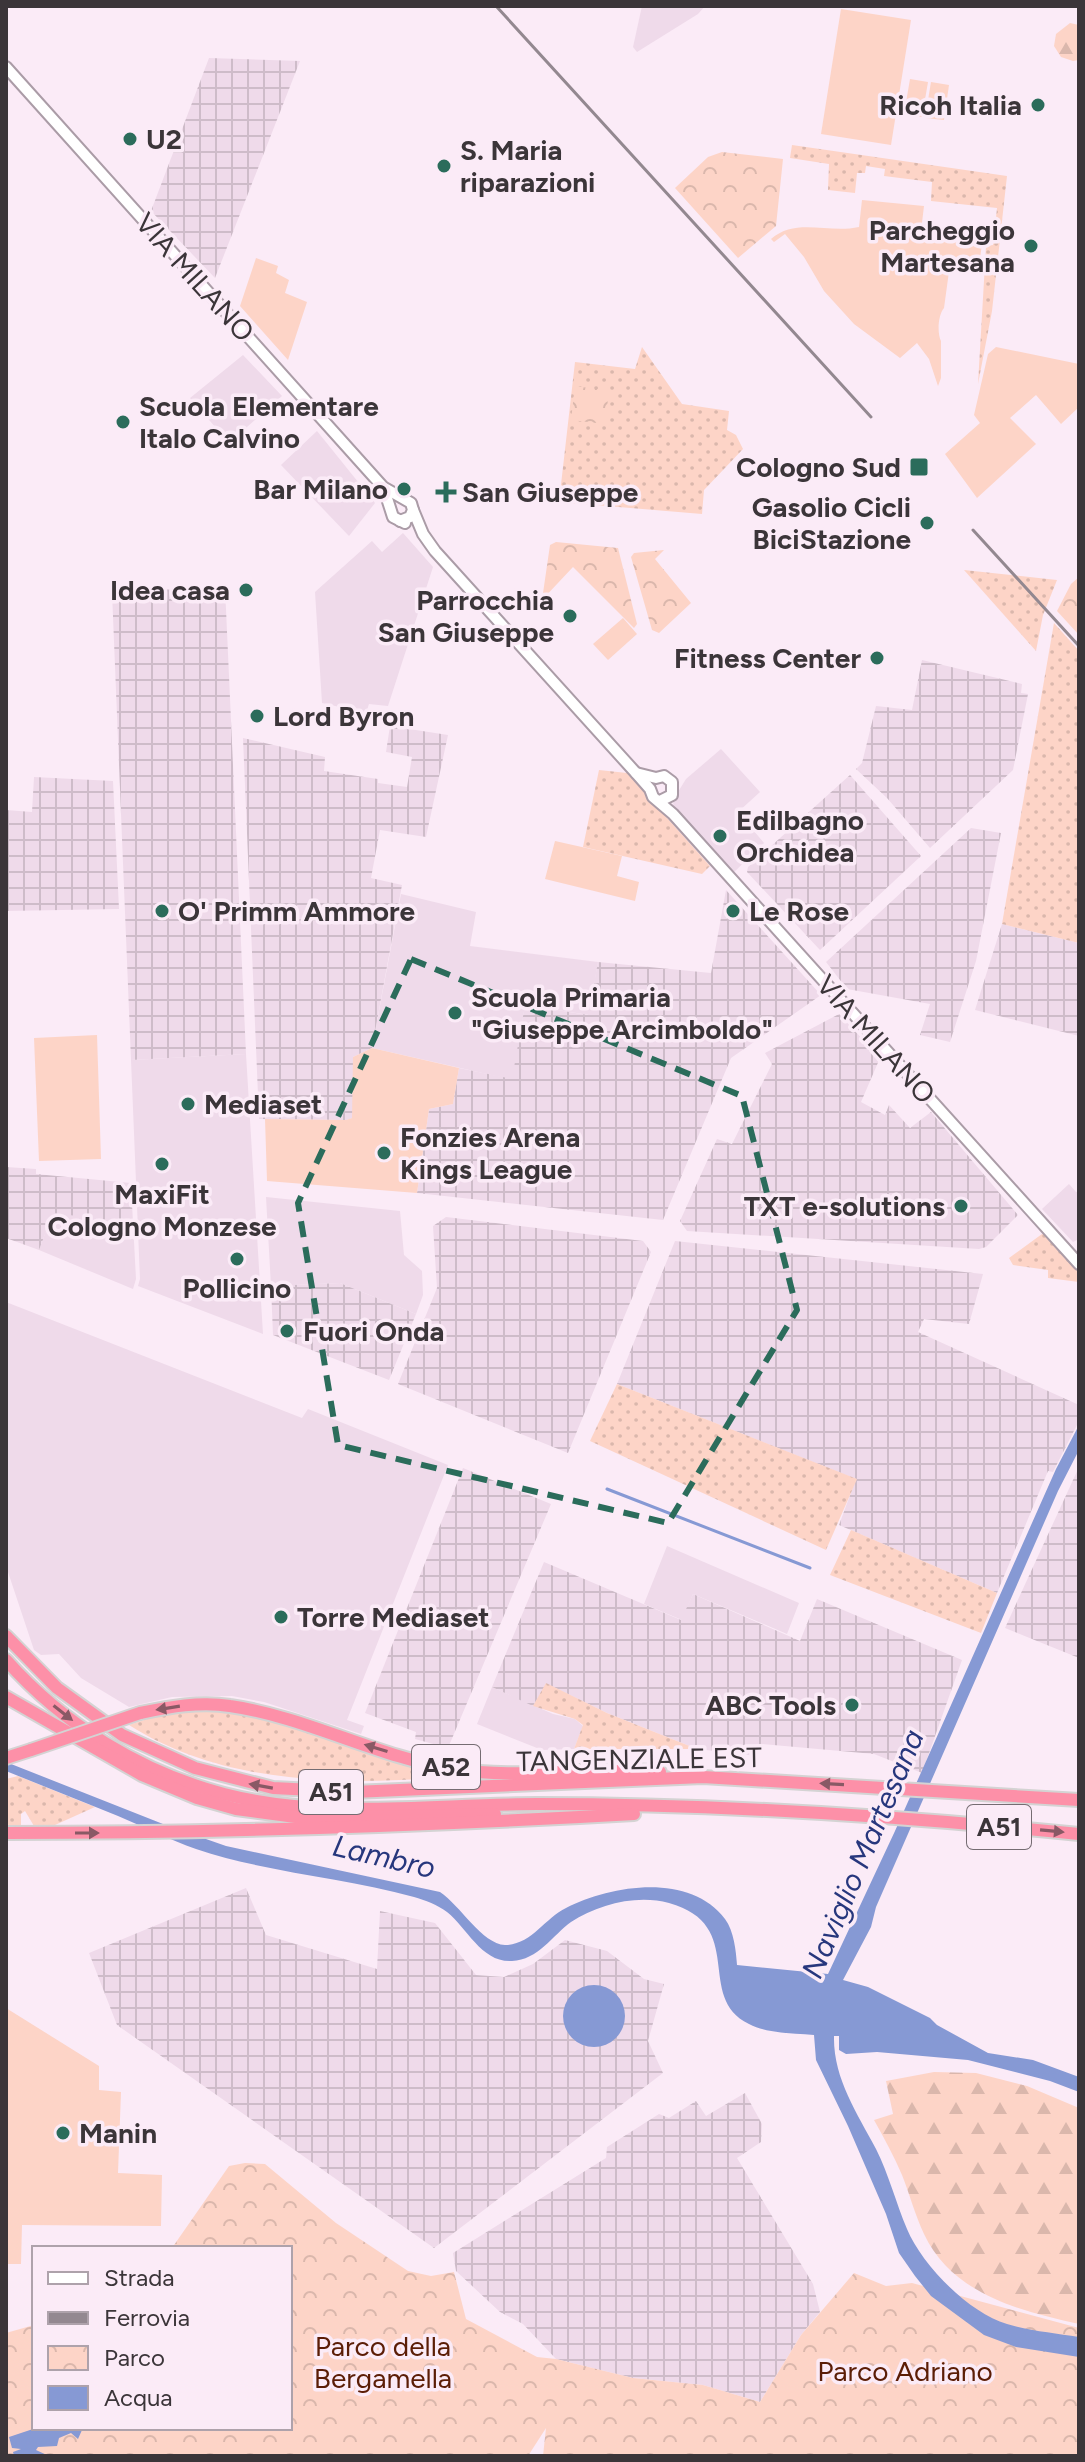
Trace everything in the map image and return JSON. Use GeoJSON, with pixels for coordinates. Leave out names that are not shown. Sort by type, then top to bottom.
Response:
{"type":"FeatureCollection","features":[{"type":"Feature","properties":{"kind":"highway","name":"TANGENZIALE EST"},"geometry":{"type":"LineString","coordinates":[[6,1636],[57,1688],[112,1729],[173,1760],[250,1784],[296,1791],[342,1792],[703,1777],[1079,1800]]}},
{"type":"Feature","properties":{"kind":"highway","name":"TANGENZIALE EST"},"geometry":{"type":"LineString","coordinates":[[6,1660],[55,1708],[114,1748],[179,1779],[247,1799],[318,1808],[538,1804],[720,1809],[896,1818],[1079,1834]]}},
{"type":"Feature","properties":{"kind":"highway"},"geometry":{"type":"LineString","coordinates":[[6,1697],[151,1780],[197,1798],[254,1812],[314,1818],[667,1812]]}},
{"type":"Feature","properties":{"kind":"highway","name":"A52"},"geometry":{"type":"LineString","coordinates":[[6,1758],[140,1713],[197,1704],[229,1705],[427,1763],[469,1771],[644,1771],[703,1777]]}},
{"type":"Feature","properties":{"kind":"highway","name":"A52"},"geometry":{"type":"LineString","coordinates":[[6,1833],[472,1823],[720,1809]]}},
{"type":"Feature","properties":{"kind":"main road","name":"VIA MILANO"},"geometry":{"type":"LineString","coordinates":[[6,67],[383,487],[411,503],[423,534]]}},
{"type":"Feature","properties":{"kind":"main road","name":"VIA MILANO"},"geometry":{"type":"LineString","coordinates":[[383,487],[393,517],[423,534],[650,789],[653,797],[665,799]]}},
{"type":"Feature","properties":{"kind":"main road"},"geometry":{"type":"LineString","coordinates":[[391,507],[395,501],[402,499]]}},
{"type":"Feature","properties":{"kind":"main road"},"geometry":{"type":"LineString","coordinates":[[400,521],[407,520],[413,510]]}},
{"type":"Feature","properties":{"kind":"main road"},"geometry":{"type":"LineString","coordinates":[[635,772],[656,778],[650,789]]}},
{"type":"Feature","properties":{"kind":"main road","name":"VIA MILANO"},"geometry":{"type":"LineString","coordinates":[[656,778],[664,776],[672,782],[674,791],[665,799]]}},
{"type":"Feature","properties":{"kind":"main road","name":"VIA MILANO"},"geometry":{"type":"LineString","coordinates":[[665,799],[673,814],[1079,1264]]}},
{"type":"Feature","properties":{"kind":"highlighted area"},"geometry":{"type":"Polygon","coordinates":[[[411,959],[742,1096],[797,1310],[668,1523],[338,1445],[298,1203],[411,959]]]}},
{"type":"Feature","properties":{"kind":"shaded area"},"geometry":{"type":"Polygon","coordinates":[[[642,6],[705,6],[698,14],[637,52],[633,47],[642,6]]]}},
{"type":"Feature","properties":{"kind":"shaded area"},"geometry":{"type":"Polygon","coordinates":[[[209,58],[300,61],[215,278],[151,211],[209,58]]]}},
{"type":"Feature","properties":{"kind":"shaded area"},"geometry":{"type":"Polygon","coordinates":[[[243,355],[282,396],[229,443],[190,398],[243,355]]]}},
{"type":"Feature","properties":{"kind":"shaded area"},"geometry":{"type":"Polygon","coordinates":[[[317,431],[375,503],[349,536],[281,465],[317,431]]]}},
{"type":"Feature","properties":{"kind":"shaded area"},"geometry":{"type":"Polygon","coordinates":[[[403,533],[433,567],[388,706],[369,704],[366,713],[322,703],[315,592],[372,541],[382,552],[403,533]]]}},
{"type":"Feature","properties":{"kind":"shaded area"},"geometry":{"type":"Polygon","coordinates":[[[225,587],[246,1054],[131,1060],[112,592],[225,587]]]}},
{"type":"Feature","properties":{"kind":"shaded area"},"geometry":{"type":"Polygon","coordinates":[[[922,660],[1022,684],[1021,693],[1028,694],[1013,770],[930,848],[887,798],[856,769],[862,763],[876,706],[912,710],[922,660]]]}},
{"type":"Feature","properties":{"kind":"shaded area"},"geometry":{"type":"Polygon","coordinates":[[[390,726],[448,735],[426,837],[380,830],[371,878],[402,885],[372,1048],[353,1057],[353,1118],[259,1119],[243,738],[325,757],[324,771],[407,787],[412,757],[386,752],[390,726]]]}},
{"type":"Feature","properties":{"kind":"shaded area"},"geometry":{"type":"Polygon","coordinates":[[[721,749],[760,792],[738,812],[764,843],[730,876],[674,814],[673,800],[686,779],[721,749]]]}},
{"type":"Feature","properties":{"kind":"shaded area"},"geometry":{"type":"Polygon","coordinates":[[[850,775],[921,856],[820,950],[747,872],[748,867],[850,775]]]}},
{"type":"Feature","properties":{"kind":"shaded area"},"geometry":{"type":"Polygon","coordinates":[[[34,777],[113,781],[119,909],[6,911],[6,810],[32,812],[34,777]]]}},
{"type":"Feature","properties":{"kind":"shaded area"},"geometry":{"type":"Polygon","coordinates":[[[971,828],[1001,833],[976,961],[950,1042],[920,1035],[930,1004],[847,989],[826,962],[971,828]]]}},
{"type":"Feature","properties":{"kind":"shaded area"},"geometry":{"type":"Polygon","coordinates":[[[726,890],[821,995],[731,1058],[663,1220],[417,1193],[429,1109],[453,1104],[459,1068],[512,1079],[525,1005],[588,1015],[598,962],[711,973],[726,890]]]}},
{"type":"Feature","properties":{"kind":"shaded area"},"geometry":{"type":"Polygon","coordinates":[[[401,894],[476,912],[470,946],[598,962],[589,1015],[525,1005],[513,1080],[372,1048],[401,894]]]}},
{"type":"Feature","properties":{"kind":"shaded area"},"geometry":{"type":"Polygon","coordinates":[[[1002,924],[1079,943],[1079,1036],[975,1010],[1002,924]]]}},
{"type":"Feature","properties":{"kind":"shaded area"},"geometry":{"type":"Polygon","coordinates":[[[839,1014],[880,1058],[861,1102],[885,1115],[889,1105],[910,1128],[931,1112],[1018,1215],[986,1247],[687,1231],[680,1221],[717,1139],[732,1144],[772,1064],[765,1053],[839,1014]]]}},
{"type":"Feature","properties":{"kind":"shaded area"},"geometry":{"type":"Polygon","coordinates":[[[246,1054],[263,1334],[138,1286],[131,1060],[246,1054]]]}},
{"type":"Feature","properties":{"kind":"shaded area"},"geometry":{"type":"Polygon","coordinates":[[[6,1167],[36,1169],[36,1174],[131,1183],[133,1223],[53,1213],[39,1250],[6,1238],[6,1167]]]}},
{"type":"Feature","properties":{"kind":"shaded area"},"geometry":{"type":"Polygon","coordinates":[[[1069,1184],[1076,1192],[1079,1191],[1079,1239],[1073,1242],[1042,1209],[1069,1184]]]}},
{"type":"Feature","properties":{"kind":"shaded area"},"geometry":{"type":"Polygon","coordinates":[[[266,1197],[400,1211],[404,1255],[422,1271],[423,1295],[416,1314],[340,1283],[271,1286],[266,1197]]]}},
{"type":"Feature","properties":{"kind":"shaded area"},"geometry":{"type":"Polygon","coordinates":[[[53,1212],[133,1223],[136,1279],[133,1289],[39,1250],[53,1212]]]}},
{"type":"Feature","properties":{"kind":"shaded area"},"geometry":{"type":"Polygon","coordinates":[[[446,1217],[643,1241],[651,1252],[568,1453],[398,1384],[437,1288],[433,1226],[446,1217]]]}},
{"type":"Feature","properties":{"kind":"shaded area"},"geometry":{"type":"Polygon","coordinates":[[[675,1241],[983,1274],[969,1324],[924,1319],[918,1332],[1079,1405],[1079,1421],[1053,1472],[1048,1471],[997,1593],[839,1525],[856,1479],[617,1384],[675,1241]]]}},
{"type":"Feature","properties":{"kind":"shaded area"},"geometry":{"type":"Polygon","coordinates":[[[340,1283],[416,1314],[389,1380],[273,1335],[271,1286],[340,1283]]]}},
{"type":"Feature","properties":{"kind":"shaded area"},"geometry":{"type":"Polygon","coordinates":[[[6,1302],[302,1418],[308,1409],[448,1465],[347,1720],[364,1726],[361,1734],[264,1702],[232,1696],[172,1697],[129,1707],[81,1678],[59,1654],[41,1655],[34,1650],[6,1566],[6,1302]]]}},
{"type":"Feature","properties":{"kind":"shaded area"},"geometry":{"type":"Polygon","coordinates":[[[1079,1467],[1079,1658],[1005,1628],[1079,1467]]]}},
{"type":"Feature","properties":{"kind":"shaded area"},"geometry":{"type":"Polygon","coordinates":[[[463,1468],[551,1504],[448,1748],[415,1739],[416,1732],[365,1713],[463,1468]]]}},
{"type":"Feature","properties":{"kind":"shaded area"},"geometry":{"type":"Polygon","coordinates":[[[667,1546],[799,1603],[787,1634],[693,1594],[682,1620],[644,1604],[667,1546]]]}},
{"type":"Feature","properties":{"kind":"shaded area"},"geometry":{"type":"Polygon","coordinates":[[[544,1562],[681,1620],[693,1594],[800,1641],[817,1599],[962,1660],[922,1773],[874,1754],[762,1744],[757,1756],[697,1749],[607,1713],[547,1684],[533,1706],[492,1687],[544,1562]]]}},
{"type":"Feature","properties":{"kind":"shaded area"},"geometry":{"type":"Polygon","coordinates":[[[492,1687],[553,1714],[575,1719],[583,1726],[574,1749],[542,1750],[477,1724],[492,1687]]]}},
{"type":"Feature","properties":{"kind":"shaded area"},"geometry":{"type":"Polygon","coordinates":[[[246,1888],[266,1935],[377,1969],[380,1911],[435,1923],[476,1975],[504,1977],[533,1964],[565,1940],[607,1951],[644,1979],[664,1984],[648,2041],[663,2073],[434,2248],[117,2025],[89,1953],[246,1888]]]}},
{"type":"Feature","properties":{"kind":"shaded area"},"geometry":{"type":"Polygon","coordinates":[[[745,2093],[762,2124],[761,2142],[737,2158],[813,2284],[820,2312],[801,2335],[760,2402],[703,2385],[633,2378],[556,2359],[523,2324],[500,2312],[456,2271],[453,2253],[606,2158],[607,2147],[659,2114],[669,2118],[696,2101],[706,2116],[745,2093]]]}},
{"type":"Feature","properties":{"kind":"green space"},"geometry":{"type":"Polygon","coordinates":[[[841,9],[911,20],[891,145],[821,134],[841,9]]]}},
{"type":"Feature","properties":{"kind":"green space"},"geometry":{"type":"Polygon","coordinates":[[[1070,23],[1079,25],[1079,60],[1073,61],[1061,57],[1054,46],[1056,34],[1070,23]]]}},
{"type":"Feature","properties":{"kind":"green space"},"geometry":{"type":"Polygon","coordinates":[[[910,79],[928,82],[922,117],[904,114],[910,79]]]}},
{"type":"Feature","properties":{"kind":"green space"},"geometry":{"type":"Polygon","coordinates":[[[931,82],[949,85],[944,120],[925,118],[931,82]]]}},
{"type":"Feature","properties":{"kind":"green space"},"geometry":{"type":"Polygon","coordinates":[[[792,145],[1007,176],[992,311],[978,384],[986,246],[993,245],[997,208],[931,201],[932,182],[884,176],[885,169],[866,166],[865,173],[857,173],[855,193],[828,190],[829,164],[790,158],[792,145]]]}},
{"type":"Feature","properties":{"kind":"green space"},"geometry":{"type":"Polygon","coordinates":[[[722,152],[783,159],[776,226],[738,258],[675,188],[708,157],[722,152]]]}},
{"type":"Feature","properties":{"kind":"green space"},"geometry":{"type":"Polygon","coordinates":[[[862,200],[924,206],[921,231],[939,233],[939,240],[982,244],[979,266],[950,264],[939,324],[941,378],[938,386],[929,359],[917,343],[900,358],[854,324],[824,291],[804,257],[785,234],[774,242],[771,239],[781,232],[802,227],[859,227],[862,200]]]}},
{"type":"Feature","properties":{"kind":"green space"},"geometry":{"type":"Polygon","coordinates":[[[256,258],[278,266],[276,273],[289,280],[285,293],[307,302],[288,360],[240,306],[256,258]]]}},
{"type":"Feature","properties":{"kind":"green space"},"geometry":{"type":"Polygon","coordinates":[[[642,347],[682,404],[729,411],[727,430],[736,435],[743,449],[704,490],[702,514],[559,502],[575,362],[635,369],[642,347]]]}},
{"type":"Feature","properties":{"kind":"green space"},"geometry":{"type":"Polygon","coordinates":[[[996,347],[1079,364],[1079,407],[1061,424],[1036,395],[1010,418],[1036,444],[977,498],[945,454],[980,423],[974,415],[988,354],[996,347]]]}},
{"type":"Feature","properties":{"kind":"green space"},"geometry":{"type":"Polygon","coordinates":[[[575,386],[609,391],[605,424],[571,420],[575,386]]]}},
{"type":"Feature","properties":{"kind":"green space"},"geometry":{"type":"Polygon","coordinates":[[[556,542],[618,548],[637,624],[634,628],[573,567],[542,600],[550,545],[556,542]]]}},
{"type":"Feature","properties":{"kind":"green space"},"geometry":{"type":"Polygon","coordinates":[[[664,550],[655,559],[691,603],[659,633],[652,630],[631,557],[634,553],[664,550]]]}},
{"type":"Feature","properties":{"kind":"green space"},"geometry":{"type":"Polygon","coordinates":[[[964,570],[1057,580],[1043,615],[1036,651],[964,570]]]}},
{"type":"Feature","properties":{"kind":"green space"},"geometry":{"type":"Polygon","coordinates":[[[1079,577],[1079,635],[1057,611],[1071,584],[1079,577]]]}},
{"type":"Feature","properties":{"kind":"green space"},"geometry":{"type":"Polygon","coordinates":[[[623,618],[637,634],[608,660],[593,644],[623,618]]]}},
{"type":"Feature","properties":{"kind":"green space"},"geometry":{"type":"Polygon","coordinates":[[[1054,623],[1079,651],[1079,943],[1002,924],[1054,623]]]}},
{"type":"Feature","properties":{"kind":"green space"},"geometry":{"type":"Polygon","coordinates":[[[599,770],[627,773],[710,866],[702,874],[583,847],[599,770]]]}},
{"type":"Feature","properties":{"kind":"green space"},"geometry":{"type":"Polygon","coordinates":[[[555,841],[622,856],[617,876],[639,882],[635,901],[545,879],[555,841]]]}},
{"type":"Feature","properties":{"kind":"green space"},"geometry":{"type":"Polygon","coordinates":[[[97,1035],[101,1159],[39,1161],[34,1038],[97,1035]]]}},
{"type":"Feature","properties":{"kind":"green space","name":"Fonzies Arena Kings League"},"geometry":{"type":"Polygon","coordinates":[[[372,1048],[459,1068],[453,1104],[429,1109],[417,1193],[267,1181],[265,1119],[352,1118],[353,1057],[372,1048]]]}},
{"type":"Feature","properties":{"kind":"green space"},"geometry":{"type":"Polygon","coordinates":[[[1042,1234],[1079,1272],[1079,1282],[1048,1278],[1048,1270],[1013,1265],[1009,1258],[1042,1234]]]}},
{"type":"Feature","properties":{"kind":"green space"},"geometry":{"type":"Polygon","coordinates":[[[617,1384],[857,1479],[826,1550],[590,1441],[617,1384]]]}},
{"type":"Feature","properties":{"kind":"green space"},"geometry":{"type":"Polygon","coordinates":[[[851,1530],[997,1593],[981,1633],[830,1575],[851,1530]]]}},
{"type":"Feature","properties":{"kind":"green space"},"geometry":{"type":"Polygon","coordinates":[[[546,1683],[607,1713],[697,1749],[574,1749],[583,1725],[575,1719],[533,1706],[546,1683]]]}},
{"type":"Feature","properties":{"kind":"green space"},"geometry":{"type":"Polygon","coordinates":[[[225,1711],[249,1715],[455,1777],[365,1781],[260,1773],[192,1756],[129,1725],[159,1715],[225,1711]]]}},
{"type":"Feature","properties":{"kind":"green space"},"geometry":{"type":"Polygon","coordinates":[[[18,1776],[95,1807],[55,1825],[34,1826],[25,1811],[21,1814],[21,1829],[6,1824],[6,1779],[18,1776]]]}},
{"type":"Feature","properties":{"kind":"green space","name":"Manin"},"geometry":{"type":"Polygon","coordinates":[[[6,2008],[99,2066],[99,2090],[121,2092],[118,2173],[162,2175],[161,2226],[22,2225],[21,2264],[6,2264],[6,2008]]]}},
{"type":"Feature","properties":{"kind":"green space"},"geometry":{"type":"Polygon","coordinates":[[[934,2072],[976,2073],[1027,2086],[1079,2108],[1079,2324],[1034,2313],[990,2297],[952,2272],[936,2255],[924,2234],[899,2168],[874,2120],[893,2114],[886,2081],[934,2072]]]}},
{"type":"Feature","properties":{"kind":"green space"},"geometry":{"type":"Polygon","coordinates":[[[265,2164],[336,2223],[408,2271],[431,2276],[454,2272],[466,2319],[537,2357],[633,2378],[703,2385],[760,2402],[801,2335],[854,2273],[886,2286],[912,2283],[1079,2328],[1079,2456],[543,2456],[546,2428],[528,2456],[6,2456],[6,2333],[32,2326],[32,2430],[292,2430],[292,2246],[173,2246],[229,2166],[265,2164]]]}},
{"type":"Feature","properties":{"kind":"water"},"geometry":{"type":"Polygon","coordinates":[[[1079,1425],[1079,1450],[1058,1491],[876,1907],[871,1927],[843,1980],[868,1987],[930,2018],[988,2053],[1033,2060],[1079,2077],[1079,2092],[1050,2081],[968,2060],[877,2052],[846,2054],[839,2050],[839,2036],[834,2036],[842,2081],[881,2159],[907,2229],[935,2272],[963,2299],[992,2318],[1025,2328],[1079,2337],[1079,2357],[1016,2347],[984,2335],[931,2296],[899,2253],[886,2214],[816,2060],[814,2035],[764,2030],[733,2012],[724,1997],[715,1944],[707,1927],[693,1913],[657,1900],[618,1902],[593,1910],[571,1922],[530,1956],[521,1960],[501,1960],[484,1951],[447,1912],[427,1901],[387,1890],[250,1864],[196,1849],[6,1771],[6,1762],[226,1846],[440,1892],[496,1943],[505,1945],[523,1941],[558,1912],[605,1893],[649,1887],[671,1889],[692,1894],[710,1904],[725,1919],[732,1935],[737,1965],[828,1974],[1056,1469],[1079,1425]]]}},
{"type":"Feature","properties":{"kind":"water"},"geometry":{"type":"Polygon","coordinates":[[[588,1985],[600,1985],[616,1994],[623,2004],[623,2028],[616,2038],[600,2047],[588,2047],[568,2033],[563,2022],[563,2010],[577,1990],[588,1985]]]}},
{"type":"Feature","properties":{"kind":"water"},"geometry":{"type":"Polygon","coordinates":[[[32,2429],[82,2430],[78,2439],[71,2433],[59,2438],[57,2446],[38,2447],[36,2450],[49,2456],[14,2456],[13,2452],[21,2449],[12,2448],[9,2437],[32,2429]]]}},
{"type":"Feature","properties":{"kind":"waterway"},"geometry":{"type":"LineString","coordinates":[[607,1489],[810,1568]]}},
{"type":"Feature","properties":{"kind":"railway"},"geometry":{"type":"LineString","coordinates":[[496,6],[871,417]]}},
{"type":"Feature","properties":{"kind":"railway"},"geometry":{"type":"LineString","coordinates":[[973,530],[1079,646]]}},
{"type":"Feature","properties":{"kind":"place","name":"Ricoh Italia"},"geometry":{"type":"Point","coordinates":[1038,105]}},
{"type":"Feature","properties":{"kind":"place","name":"U2"},"geometry":{"type":"Point","coordinates":[130,139]}},
{"type":"Feature","properties":{"kind":"place","name":"S. Maria riparazioni"},"geometry":{"type":"Point","coordinates":[444,166]}},
{"type":"Feature","properties":{"kind":"place","name":"Parcheggio Martesana"},"geometry":{"type":"Point","coordinates":[1031,246]}},
{"type":"Feature","properties":{"kind":"place","name":"Scuola Elementare Italo Calvino"},"geometry":{"type":"Point","coordinates":[123,422]}},
{"type":"Feature","properties":{"kind":"place","name":"Cologno Sud"},"geometry":{"type":"Point","coordinates":[919,467]}},
{"type":"Feature","properties":{"kind":"place","name":"Bar Milano"},"geometry":{"type":"Point","coordinates":[404,489]}},
{"type":"Feature","properties":{"kind":"place","name":"San Giuseppe"},"geometry":{"type":"Point","coordinates":[446,492]}},
{"type":"Feature","properties":{"kind":"place","name":"Gasolio Cicli BiciStazione"},"geometry":{"type":"Point","coordinates":[927,523]}},
{"type":"Feature","properties":{"kind":"place","name":"Idea casa"},"geometry":{"type":"Point","coordinates":[246,590]}},
{"type":"Feature","properties":{"kind":"place","name":"Parrocchia San Giuseppe"},"geometry":{"type":"Point","coordinates":[570,616]}},
{"type":"Feature","properties":{"kind":"place","name":"Fitness Center"},"geometry":{"type":"Point","coordinates":[877,658]}},
{"type":"Feature","properties":{"kind":"place","name":"Lord Byron"},"geometry":{"type":"Point","coordinates":[257,716]}},
{"type":"Feature","properties":{"kind":"place","name":"Edilbagno Orchidea"},"geometry":{"type":"Point","coordinates":[720,836]}},
{"type":"Feature","properties":{"kind":"place","name":"O' Primm Ammore"},"geometry":{"type":"Point","coordinates":[162,911]}},
{"type":"Feature","properties":{"kind":"place","name":"Le Rose"},"geometry":{"type":"Point","coordinates":[733,911]}},
{"type":"Feature","properties":{"kind":"place","name":"Scuola Primaria \"Giuseppe Arcimboldo\""},"geometry":{"type":"Point","coordinates":[455,1013]}},
{"type":"Feature","properties":{"kind":"place","name":"Mediaset"},"geometry":{"type":"Point","coordinates":[188,1104]}},
{"type":"Feature","properties":{"kind":"place","name":"Fonzies Arena Kings League"},"geometry":{"type":"Point","coordinates":[384,1153]}},
{"type":"Feature","properties":{"kind":"place","name":"MaxiFit Cologno Monzese"},"geometry":{"type":"Point","coordinates":[162,1164]}},
{"type":"Feature","properties":{"kind":"place","name":"TXT e-solutions"},"geometry":{"type":"Point","coordinates":[961,1206]}},
{"type":"Feature","properties":{"kind":"place","name":"Pollicino"},"geometry":{"type":"Point","coordinates":[237,1259]}},
{"type":"Feature","properties":{"kind":"place","name":"Fuori Onda"},"geometry":{"type":"Point","coordinates":[287,1331]}},
{"type":"Feature","properties":{"kind":"place","name":"Torre Mediaset"},"geometry":{"type":"Point","coordinates":[281,1617]}},
{"type":"Feature","properties":{"kind":"place","name":"ABC Tools"},"geometry":{"type":"Point","coordinates":[852,1705]}},
{"type":"Feature","properties":{"kind":"place","name":"Manin"},"geometry":{"type":"Point","coordinates":[63,2133]}},
{"type":"Feature","properties":{"kind":"water label","name":"Naviglio Martesana"},"geometry":{"type":"Point","coordinates":[863,1854]}},
{"type":"Feature","properties":{"kind":"water label","name":"Lambro"},"geometry":{"type":"Point","coordinates":[384,1857]}},
{"type":"Feature","properties":{"kind":"park label","name":"Parco della Bergamella"},"geometry":{"type":"Point","coordinates":[383,2362]}},
{"type":"Feature","properties":{"kind":"park label","name":"Parco Adriano"},"geometry":{"type":"Point","coordinates":[905,2371]}}]}
